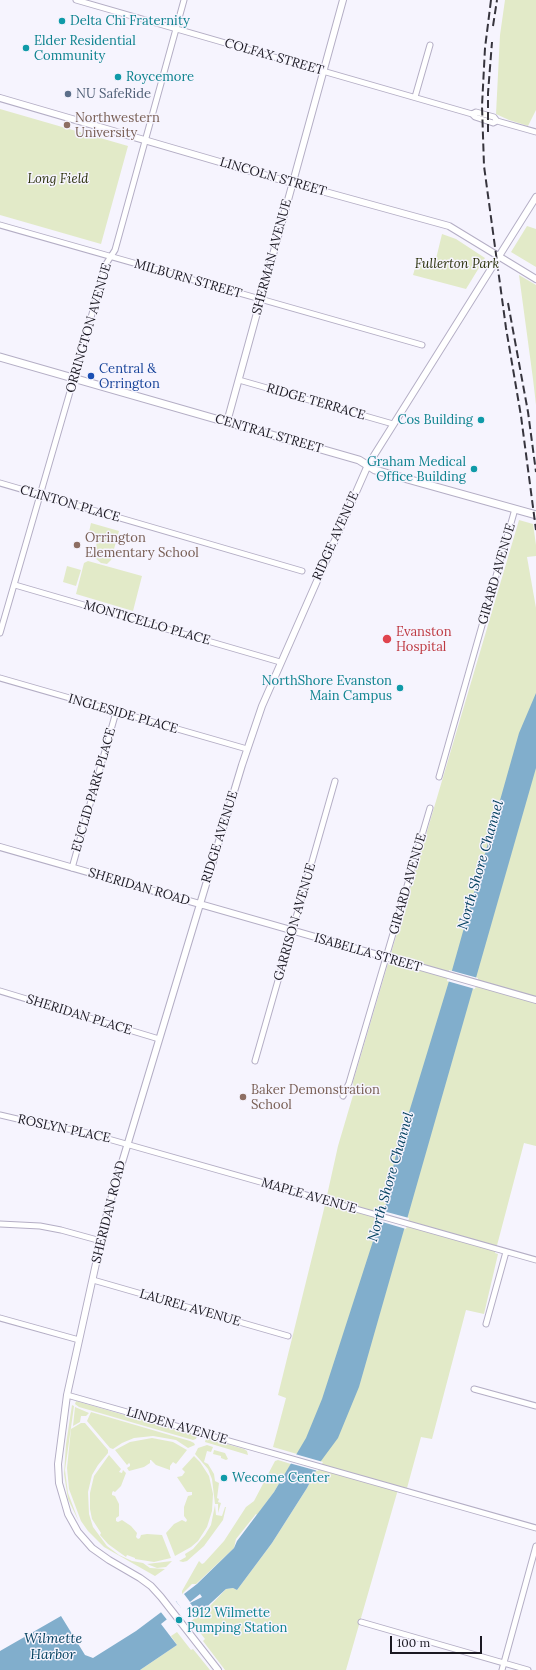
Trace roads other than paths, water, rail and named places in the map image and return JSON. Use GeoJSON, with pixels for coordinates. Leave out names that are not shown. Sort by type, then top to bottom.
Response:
{"type":"FeatureCollection","features":[{"type":"Feature","properties":{"kind":"main road","name":"CENTRAL STREET"},"geometry":{"type":"LineString","coordinates":[[0,357],[359,460],[375,470],[536,515]]}},
{"type":"Feature","properties":{"kind":"street","name":"COLFAX STREET"},"geometry":{"type":"LineString","coordinates":[[76,0],[472,114],[476,112],[494,117],[497,121],[536,132]]}},
{"type":"Feature","properties":{"kind":"street","name":"ORRINGTON AVENUE"},"geometry":{"type":"LineString","coordinates":[[0,633],[41,495],[106,264],[115,250],[184,0]]}},
{"type":"Feature","properties":{"kind":"street","name":"SHERMAN AVENUE"},"geometry":{"type":"LineString","coordinates":[[227,422],[343,0]]}},
{"type":"Feature","properties":{"kind":"street"},"geometry":{"type":"LineString","coordinates":[[415,97],[430,45]]}},
{"type":"Feature","properties":{"kind":"street","name":"LINCOLN STREET"},"geometry":{"type":"LineString","coordinates":[[0,98],[454,228],[536,279]]}},
{"type":"Feature","properties":{"kind":"street","name":"RIDGE AVENUE"},"geometry":{"type":"LineString","coordinates":[[200,904],[247,749],[262,706],[280,662],[368,465],[536,197]]}},
{"type":"Feature","properties":{"kind":"street","name":"MILBURN STREET"},"geometry":{"type":"LineString","coordinates":[[0,225],[422,345]]}},
{"type":"Feature","properties":{"kind":"street","name":"RIDGE TERRACE"},"geometry":{"type":"LineString","coordinates":[[239,380],[393,424]]}},
{"type":"Feature","properties":{"kind":"street","name":"CLINTON PLACE"},"geometry":{"type":"LineString","coordinates":[[0,483],[302,571]]}},
{"type":"Feature","properties":{"kind":"street","name":"GIRARD AVENUE"},"geometry":{"type":"LineString","coordinates":[[439,777],[515,509]]}},
{"type":"Feature","properties":{"kind":"street","name":"MONTICELLO PLACE"},"geometry":{"type":"LineString","coordinates":[[15,585],[280,662]]}},
{"type":"Feature","properties":{"kind":"street","name":"INGLESIDE PLACE"},"geometry":{"type":"LineString","coordinates":[[0,678],[247,749]]}},
{"type":"Feature","properties":{"kind":"street","name":"EUCLID PARK PLACE"},"geometry":{"type":"LineString","coordinates":[[72,868],[116,712]]}},
{"type":"Feature","properties":{"kind":"street","name":"GARRISON AVENUE"},"geometry":{"type":"LineString","coordinates":[[255,1061],[335,781]]}},
{"type":"Feature","properties":{"kind":"street","name":"GIRARD AVENUE"},"geometry":{"type":"LineString","coordinates":[[343,1096],[349,1083],[430,808]]}},
{"type":"Feature","properties":{"kind":"street","name":"SHERIDAN ROAD"},"geometry":{"type":"LineString","coordinates":[[0,847],[200,904],[108,1209],[67,1395],[58,1464],[59,1483],[68,1514],[78,1532],[92,1548],[151,1586],[218,1670]]}},
{"type":"Feature","properties":{"kind":"street","name":"ISABELLA STREET"},"geometry":{"type":"LineString","coordinates":[[200,904],[536,1000]]}},
{"type":"Feature","properties":{"kind":"street","name":"SHERIDAN PLACE"},"geometry":{"type":"LineString","coordinates":[[0,991],[159,1039]]}},
{"type":"Feature","properties":{"kind":"street","name":"ROSLYN PLACE"},"geometry":{"type":"LineString","coordinates":[[0,1115],[43,1125],[80,1131],[127,1144]]}},
{"type":"Feature","properties":{"kind":"street","name":"MAPLE AVENUE"},"geometry":{"type":"LineString","coordinates":[[127,1144],[536,1260]]}},
{"type":"Feature","properties":{"kind":"street"},"geometry":{"type":"LineString","coordinates":[[0,1224],[40,1226],[60,1230],[101,1242]]}},
{"type":"Feature","properties":{"kind":"street"},"geometry":{"type":"LineString","coordinates":[[486,1324],[506,1252]]}},
{"type":"Feature","properties":{"kind":"street","name":"LAUREL AVENUE"},"geometry":{"type":"LineString","coordinates":[[93,1280],[288,1336]]}},
{"type":"Feature","properties":{"kind":"street"},"geometry":{"type":"LineString","coordinates":[[0,1318],[79,1340]]}},
{"type":"Feature","properties":{"kind":"street"},"geometry":{"type":"LineString","coordinates":[[474,1388],[536,1406]]}},
{"type":"Feature","properties":{"kind":"street","name":"LINDEN AVENUE"},"geometry":{"type":"LineString","coordinates":[[67,1395],[536,1528]]}},
{"type":"Feature","properties":{"kind":"street"},"geometry":{"type":"LineString","coordinates":[[502,1670],[536,1546]]}},
{"type":"Feature","properties":{"kind":"street"},"geometry":{"type":"LineString","coordinates":[[362,1622],[528,1670]]}},
{"type":"Feature","properties":{"kind":"water","name":"North Shore Channel"},"geometry":{"type":"Polygon","coordinates":[[[536,693],[536,768],[359,1387],[338,1438],[321,1461],[307,1488],[272,1543],[237,1590],[233,1588],[226,1589],[199,1614],[190,1603],[202,1597],[200,1594],[190,1602],[184,1594],[197,1584],[234,1548],[237,1541],[274,1492],[306,1438],[322,1399],[374,1238],[385,1211],[387,1193],[396,1155],[449,981],[519,733],[536,693]]]}},
{"type":"Feature","properties":{"kind":"water","name":"Wilmette Harbor"},"geometry":{"type":"Polygon","coordinates":[[[176,1601],[181,1608],[161,1624],[177,1645],[140,1670],[0,1670],[0,1651],[61,1616],[85,1655],[93,1658],[136,1631],[176,1601]]]}},
{"type":"Feature","properties":{"kind":"railway"},"geometry":{"type":"LineString","coordinates":[[491,0],[485,48],[482,106],[484,166],[506,328],[521,416],[536,530]]}},
{"type":"Feature","properties":{"kind":"railway"},"geometry":{"type":"LineString","coordinates":[[493,26],[497,0]]}},
{"type":"Feature","properties":{"kind":"railway"},"geometry":{"type":"LineString","coordinates":[[488,132],[488,93],[492,42]]}},
{"type":"Feature","properties":{"kind":"railway"},"geometry":{"type":"LineString","coordinates":[[508,303],[528,412],[536,472]]}},
{"type":"Feature","properties":{"kind":"place","name":"Delta Chi Fraternity"},"geometry":{"type":"Point","coordinates":[62,21]}},
{"type":"Feature","properties":{"kind":"place","name":"Elder Residential Community"},"geometry":{"type":"Point","coordinates":[26,48]}},
{"type":"Feature","properties":{"kind":"place","name":"Roycemore"},"geometry":{"type":"Point","coordinates":[118,77]}},
{"type":"Feature","properties":{"kind":"place","name":"NU SafeRide"},"geometry":{"type":"Point","coordinates":[68,94]}},
{"type":"Feature","properties":{"kind":"place","name":"Northwestern University"},"geometry":{"type":"Point","coordinates":[67,125]}},
{"type":"Feature","properties":{"kind":"place","name":"Central & Orrington"},"geometry":{"type":"Point","coordinates":[91,376]}},
{"type":"Feature","properties":{"kind":"place","name":"Cos Building"},"geometry":{"type":"Point","coordinates":[481,420]}},
{"type":"Feature","properties":{"kind":"place","name":"Graham Medical Office Building"},"geometry":{"type":"Point","coordinates":[474,469]}},
{"type":"Feature","properties":{"kind":"place","name":"Orrington Elementary School"},"geometry":{"type":"Point","coordinates":[77,545]}},
{"type":"Feature","properties":{"kind":"place","name":"Evanston Hospital"},"geometry":{"type":"Point","coordinates":[387,639]}},
{"type":"Feature","properties":{"kind":"place","name":"NorthShore Evanston Main Campus"},"geometry":{"type":"Point","coordinates":[400,688]}},
{"type":"Feature","properties":{"kind":"place","name":"Baker Demonstration School"},"geometry":{"type":"Point","coordinates":[243,1097]}},
{"type":"Feature","properties":{"kind":"place","name":"Wecome Center"},"geometry":{"type":"Point","coordinates":[224,1478]}},
{"type":"Feature","properties":{"kind":"place","name":"1912 Wilmette Pumping Station"},"geometry":{"type":"Point","coordinates":[179,1620]}},
{"type":"Feature","properties":{"kind":"park label","name":"Long Field"},"geometry":{"type":"Point","coordinates":[58,179]}},
{"type":"Feature","properties":{"kind":"park label","name":"Fullerton Park"},"geometry":{"type":"Point","coordinates":[457,264]}}]}
